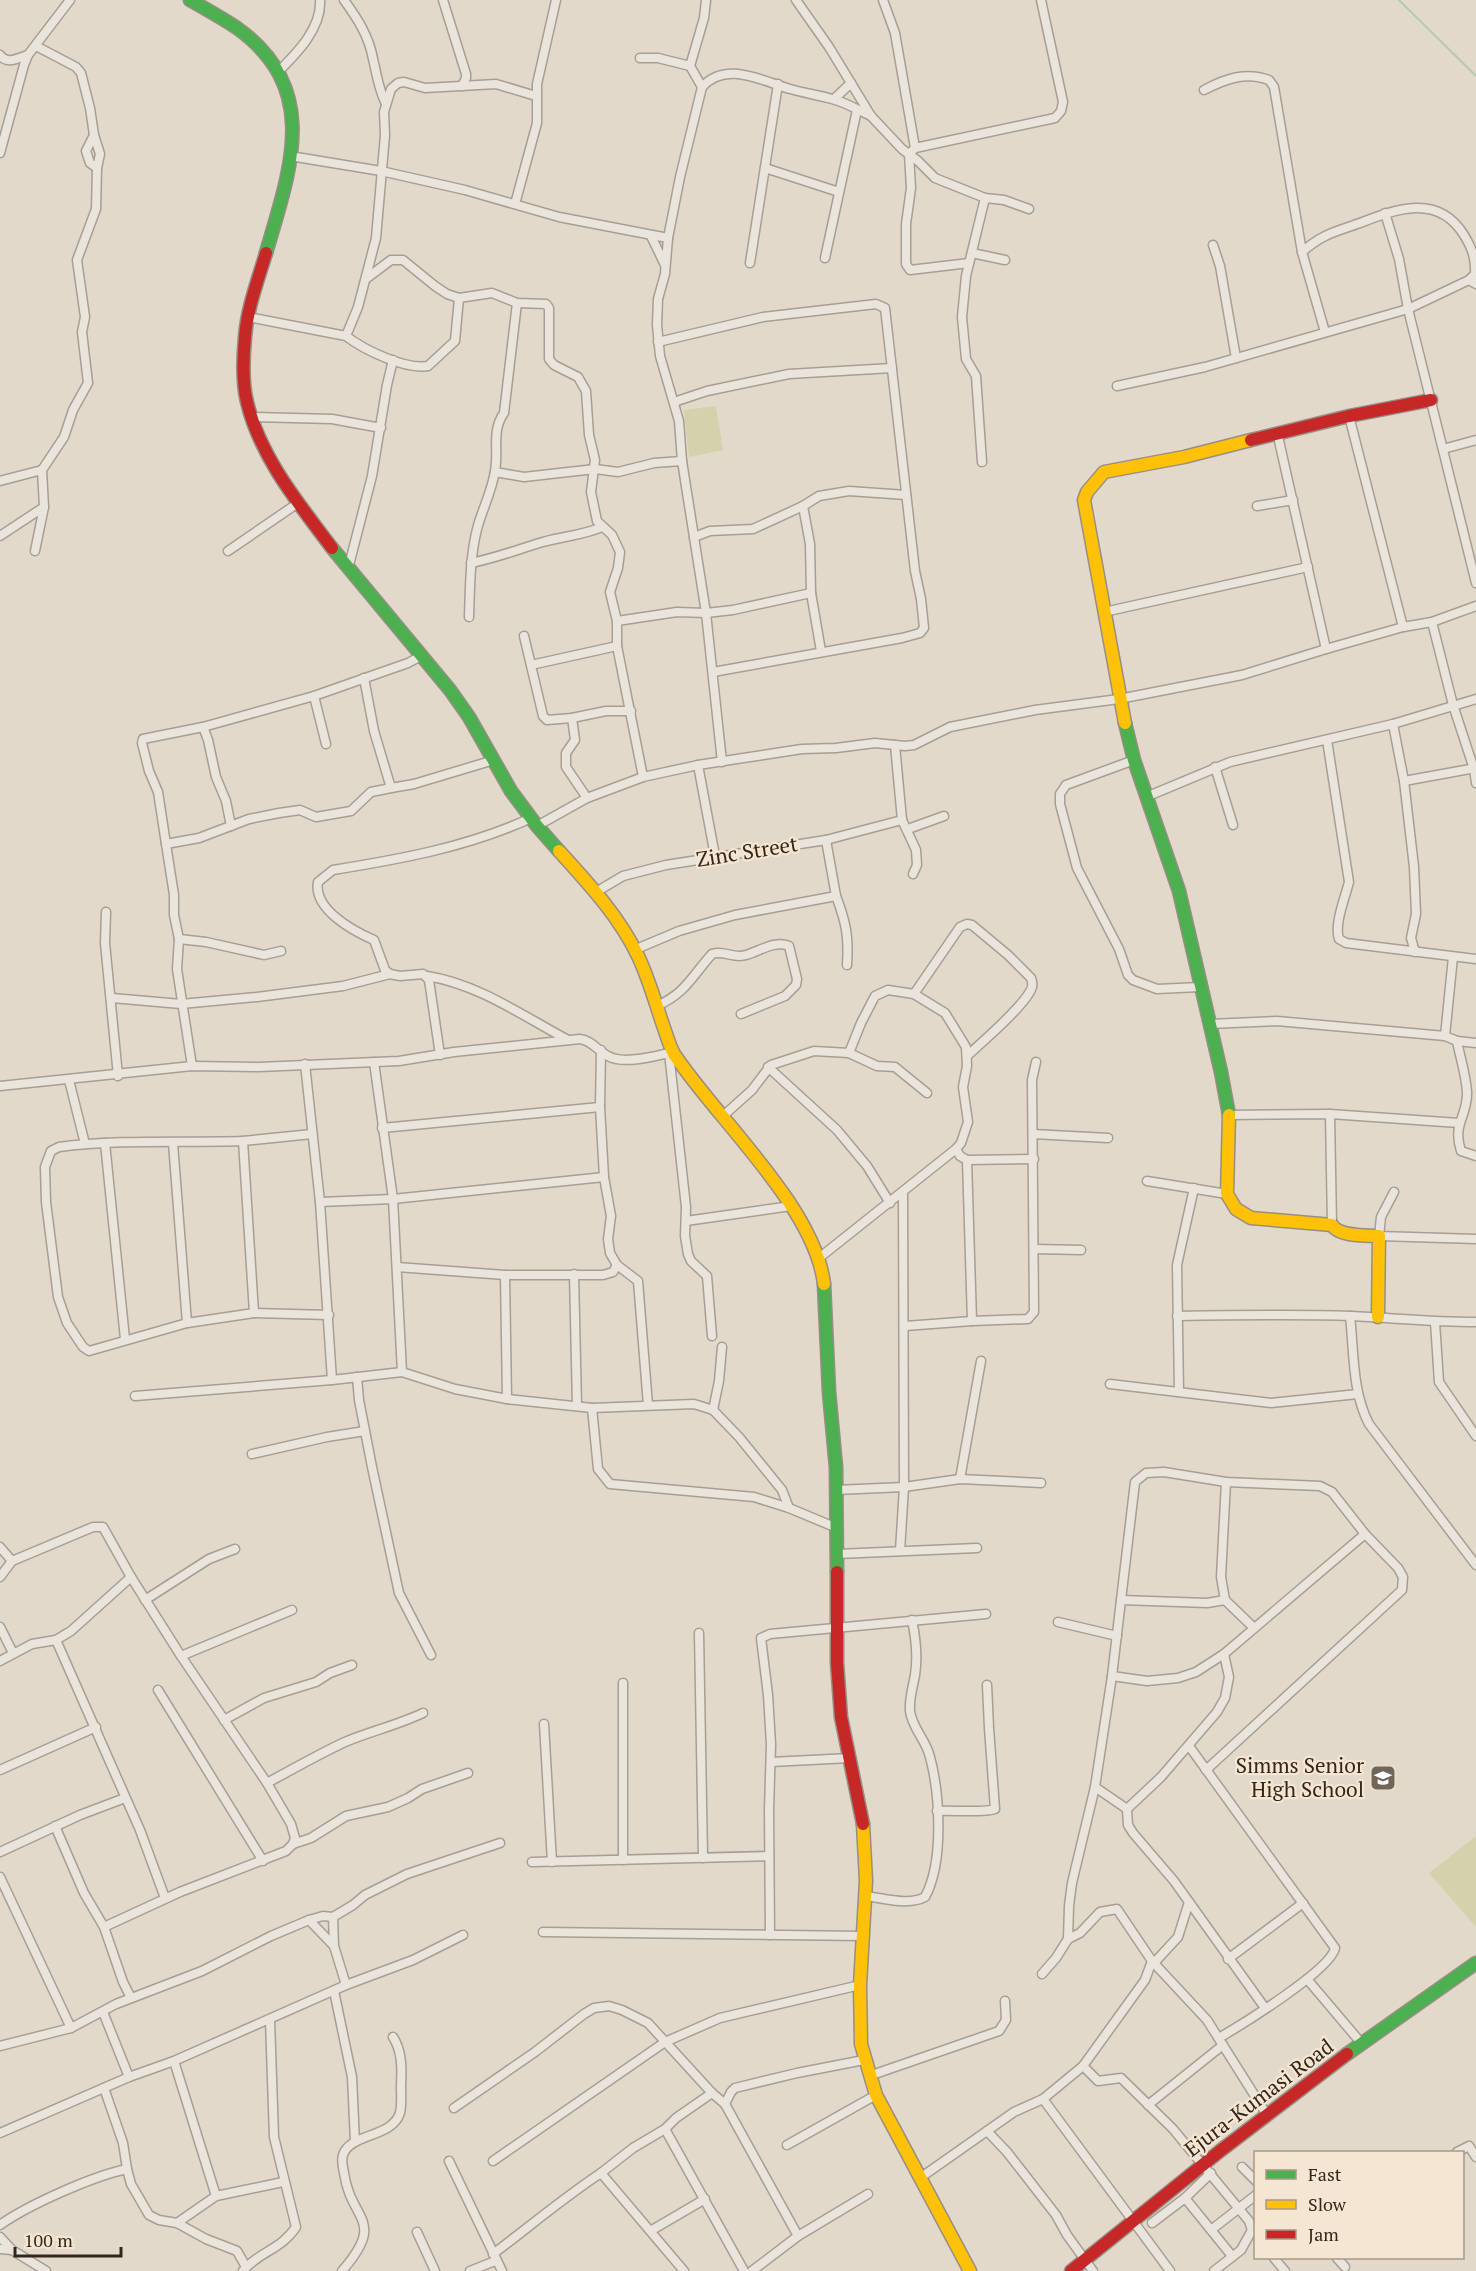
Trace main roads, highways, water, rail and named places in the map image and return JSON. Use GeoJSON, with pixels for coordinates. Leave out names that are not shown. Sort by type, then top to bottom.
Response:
{"type":"FeatureCollection","features":[{"type":"Feature","properties":{"kind":"waterway"},"geometry":{"type":"LineString","coordinates":[[1399,0],[1476,76]]}},
{"type":"Feature","properties":{"kind":"place","name":"Simms Senior High School"},"geometry":{"type":"Point","coordinates":[1383,1778]}}]}
